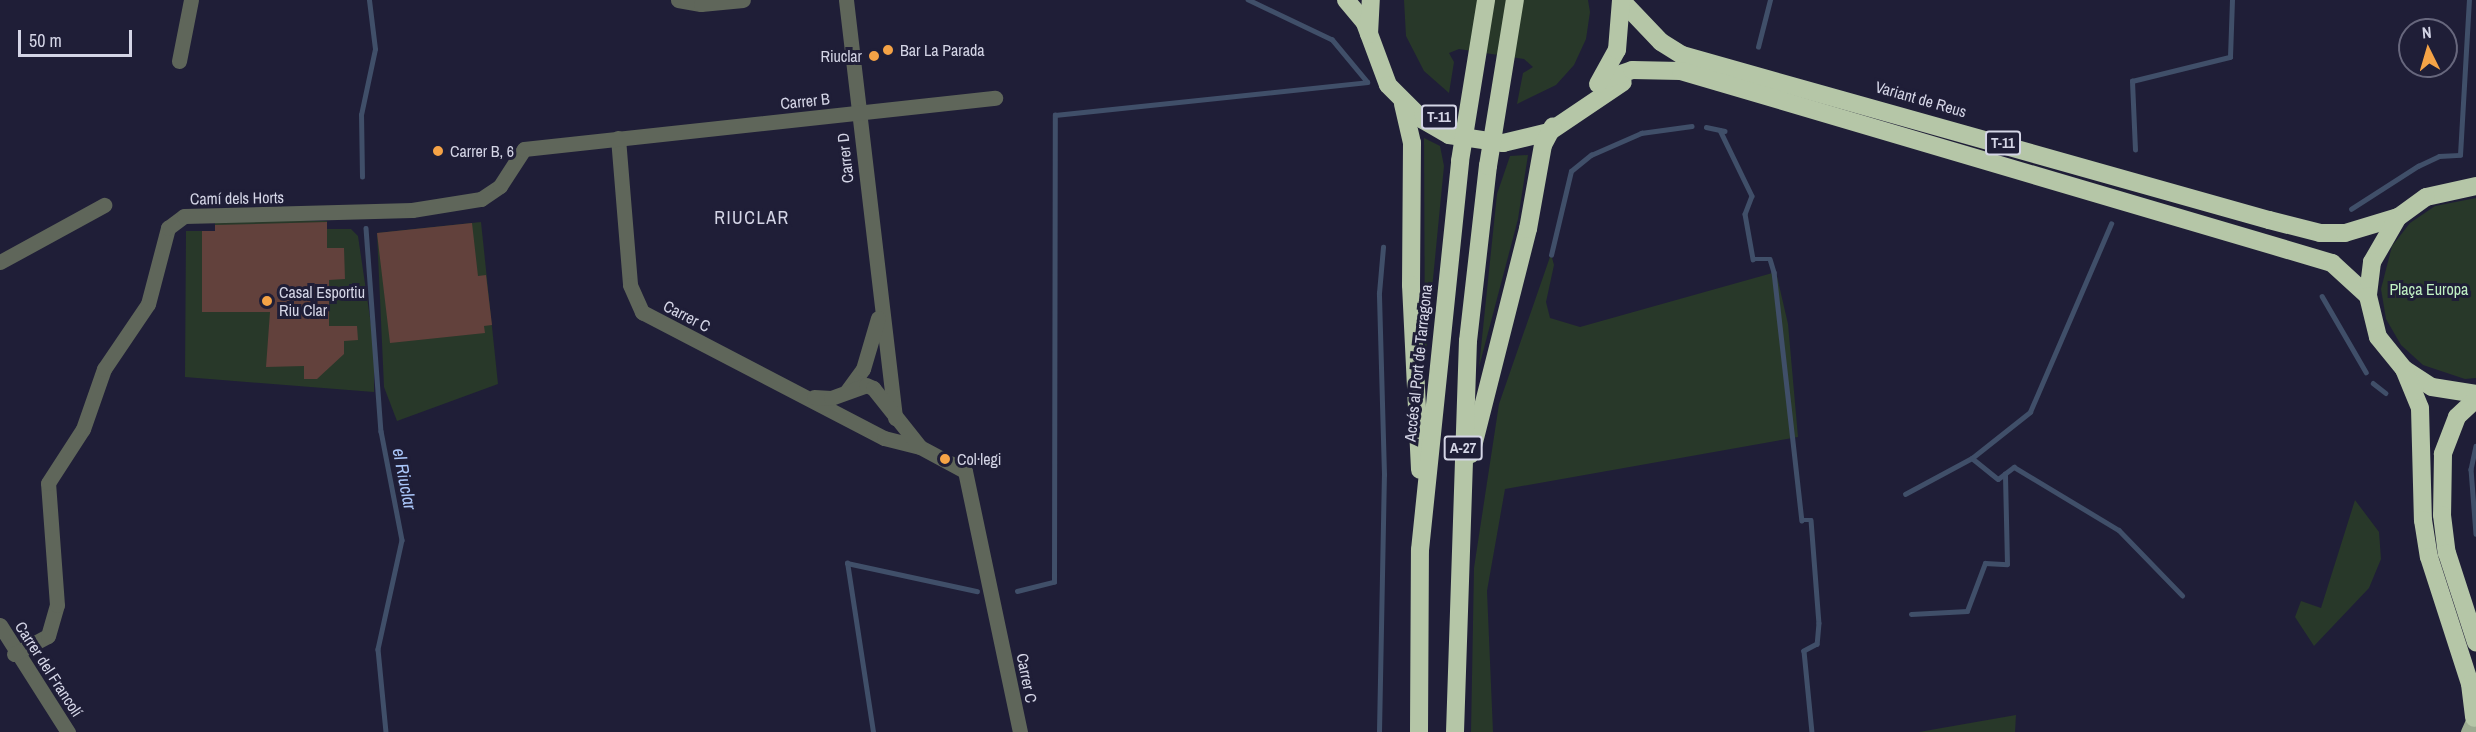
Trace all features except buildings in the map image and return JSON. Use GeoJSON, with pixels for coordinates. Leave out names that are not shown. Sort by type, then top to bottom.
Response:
{"type":"FeatureCollection","features":[{"type":"Feature","properties":{"kind":"highway"},"geometry":{"type":"LineString","coordinates":[[1346,0],[1365,23],[1376,63],[1403,104],[1439,131],[1476,142],[1503,144],[1558,123],[1601,93],[1639,78],[1668,77],[1728,88]]}},
{"type":"Feature","properties":{"kind":"highway","name":"T-11"},"geometry":{"type":"LineString","coordinates":[[1356,0],[1371,9],[1392,72],[1440,118],[1481,131],[1512,131],[1558,123],[1603,80],[1620,37],[1621,0]]}},
{"type":"Feature","properties":{"kind":"highway","name":"Accés al Port de Tarragona"},"geometry":{"type":"LineString","coordinates":[[1417,732],[1424,492],[1460,161],[1486,0]]}},
{"type":"Feature","properties":{"kind":"highway","name":"A-27"},"geometry":{"type":"LineString","coordinates":[[1455,732],[1461,493],[1468,341],[1488,166],[1515,0]]}},
{"type":"Feature","properties":{"kind":"highway","name":"Variant de Reus"},"geometry":{"type":"LineString","coordinates":[[1621,0],[1661,42],[1682,55],[1709,60],[2296,227],[2345,232],[2398,217]]}},
{"type":"Feature","properties":{"kind":"highway"},"geometry":{"type":"LineString","coordinates":[[1637,0],[1667,36],[1709,60]]}},
{"type":"Feature","properties":{"kind":"highway"},"geometry":{"type":"LineString","coordinates":[[1368,37],[1371,9]]}},
{"type":"Feature","properties":{"kind":"highway","name":"T-11"},"geometry":{"type":"LineString","coordinates":[[1603,80],[1659,69],[1728,88],[2332,263],[2368,297]]}},
{"type":"Feature","properties":{"kind":"highway"},"geometry":{"type":"LineString","coordinates":[[1403,104],[1412,143],[1414,397],[1424,492]]}},
{"type":"Feature","properties":{"kind":"highway"},"geometry":{"type":"LineString","coordinates":[[1461,493],[1558,123]]}},
{"type":"Feature","properties":{"kind":"highway","name":"T-11"},"geometry":{"type":"LineString","coordinates":[[2476,186],[2426,197],[2398,217],[2372,262],[2368,297],[2378,337],[2404,369],[2432,387],[2476,394]]}},
{"type":"Feature","properties":{"kind":"highway"},"geometry":{"type":"LineString","coordinates":[[2404,369],[2420,408],[2423,520],[2429,557],[2470,684],[2473,721]]}},
{"type":"Feature","properties":{"kind":"highway"},"geometry":{"type":"LineString","coordinates":[[2476,399],[2457,417],[2444,454],[2442,515],[2464,617],[2476,642]]}},
{"type":"Feature","properties":{"kind":"street"},"geometry":{"type":"LineString","coordinates":[[179,61],[191,0]]}},
{"type":"Feature","properties":{"kind":"street"},"geometry":{"type":"LineString","coordinates":[[678,0],[701,4],[743,0]]}},
{"type":"Feature","properties":{"kind":"street","name":"Carrer D"},"geometry":{"type":"LineString","coordinates":[[846,0],[879,312],[888,347],[895,418]]}},
{"type":"Feature","properties":{"kind":"street","name":"Carrer B"},"geometry":{"type":"LineString","coordinates":[[618,138],[995,98]]}},
{"type":"Feature","properties":{"kind":"street","name":"Carrer C"},"geometry":{"type":"LineString","coordinates":[[618,138],[630,285],[642,312],[811,397],[862,426],[920,447],[957,464],[970,480],[1020,732]]}},
{"type":"Feature","properties":{"kind":"street","name":"Camí dels Horts"},"geometry":{"type":"LineString","coordinates":[[15,654],[48,636],[57,605],[48,483],[83,429],[104,369],[148,304],[168,228],[184,216],[370,214],[481,199],[500,186],[524,149],[618,138]]}},
{"type":"Feature","properties":{"kind":"street"},"geometry":{"type":"LineString","coordinates":[[0,262],[104,205]]}},
{"type":"Feature","properties":{"kind":"street","name":"Carrer D"},"geometry":{"type":"LineString","coordinates":[[847,391],[863,369],[879,312]]}},
{"type":"Feature","properties":{"kind":"street","name":"Carrer C"},"geometry":{"type":"LineString","coordinates":[[811,397],[831,398],[866,385],[873,388],[920,447]]}},
{"type":"Feature","properties":{"kind":"street"},"geometry":{"type":"LineString","coordinates":[[847,391],[862,426]]}},
{"type":"Feature","properties":{"kind":"street","name":"Carrer del Francolí"},"geometry":{"type":"LineString","coordinates":[[0,625],[15,654],[68,732]]}},
{"type":"Feature","properties":{"kind":"green space"},"geometry":{"type":"Polygon","coordinates":[[[1404,0],[1588,0],[1590,12],[1586,39],[1574,65],[1556,85],[1517,104],[1523,73],[1533,67],[1524,59],[1459,49],[1449,53],[1454,62],[1449,93],[1424,71],[1406,36],[1404,0]]]}},
{"type":"Feature","properties":{"kind":"green space"},"geometry":{"type":"Polygon","coordinates":[[[1424,138],[1440,146],[1444,166],[1425,361],[1424,138]]]}},
{"type":"Feature","properties":{"kind":"green space"},"geometry":{"type":"Polygon","coordinates":[[[1528,155],[1518,219],[1479,367],[1497,194],[1510,156],[1528,155]]]}},
{"type":"Feature","properties":{"kind":"green space","name":"Plaça Europa"},"geometry":{"type":"Polygon","coordinates":[[[2476,198],[2476,378],[2465,379],[2423,365],[2401,345],[2386,319],[2381,289],[2392,246],[2410,223],[2435,206],[2476,198]]]}},
{"type":"Feature","properties":{"kind":"green space"},"geometry":{"type":"Polygon","coordinates":[[[215,221],[327,221],[327,229],[351,229],[358,236],[374,345],[374,392],[185,377],[186,231],[215,231],[215,221]]]}},
{"type":"Feature","properties":{"kind":"green space"},"geometry":{"type":"Polygon","coordinates":[[[481,222],[498,384],[397,421],[384,387],[377,233],[481,222]]]}},
{"type":"Feature","properties":{"kind":"green space"},"geometry":{"type":"Polygon","coordinates":[[[1551,254],[1554,265],[1546,302],[1550,318],[1580,327],[1776,272],[1788,324],[1798,437],[1505,489],[1487,591],[1493,732],[1471,732],[1474,568],[1499,404],[1551,254]]]}},
{"type":"Feature","properties":{"kind":"green space"},"geometry":{"type":"Polygon","coordinates":[[[2355,500],[2379,532],[2381,559],[2369,588],[2314,646],[2295,617],[2301,601],[2321,608],[2355,500]]]}},
{"type":"Feature","properties":{"kind":"green space"},"geometry":{"type":"Polygon","coordinates":[[[2016,715],[2015,732],[1919,732],[2016,715]]]}},
{"type":"Feature","properties":{"kind":"waterway"},"geometry":{"type":"LineString","coordinates":[[362,177],[361,115],[375,49],[369,0]]}},
{"type":"Feature","properties":{"kind":"waterway"},"geometry":{"type":"LineString","coordinates":[[1017,591],[1054,582],[1055,115],[1367,82],[1332,40],[1248,0]]}},
{"type":"Feature","properties":{"kind":"waterway"},"geometry":{"type":"LineString","coordinates":[[1758,47],[1770,0]]}},
{"type":"Feature","properties":{"kind":"waterway"},"geometry":{"type":"LineString","coordinates":[[2135,150],[2132,81],[2230,57],[2232,0]]}},
{"type":"Feature","properties":{"kind":"waterway"},"geometry":{"type":"LineString","coordinates":[[2351,209],[2418,166],[2439,156],[2460,155],[2469,0]]}},
{"type":"Feature","properties":{"kind":"waterway"},"geometry":{"type":"LineString","coordinates":[[1551,255],[1571,171],[1591,155],[1641,133],[1692,126]]}},
{"type":"Feature","properties":{"kind":"waterway"},"geometry":{"type":"LineString","coordinates":[[1706,127],[1725,131]]}},
{"type":"Feature","properties":{"kind":"waterway"},"geometry":{"type":"LineString","coordinates":[[1720,130],[1752,196],[1745,214],[1753,259],[1770,259],[1774,272],[1802,520],[1811,520],[1819,623],[1817,644],[1804,651],[1812,732]]}},
{"type":"Feature","properties":{"kind":"waterway"},"geometry":{"type":"LineString","coordinates":[[1905,494],[1972,458],[2030,412],[2111,224]]}},
{"type":"Feature","properties":{"kind":"waterway","name":"el Riuclar"},"geometry":{"type":"LineString","coordinates":[[366,228],[381,431],[402,540],[378,649],[386,732]]}},
{"type":"Feature","properties":{"kind":"waterway"},"geometry":{"type":"LineString","coordinates":[[1379,732],[1384,475],[1379,293],[1383,247]]}},
{"type":"Feature","properties":{"kind":"waterway"},"geometry":{"type":"LineString","coordinates":[[2322,296],[2366,372]]}},
{"type":"Feature","properties":{"kind":"waterway"},"geometry":{"type":"LineString","coordinates":[[2373,383],[2386,393]]}},
{"type":"Feature","properties":{"kind":"waterway"},"geometry":{"type":"LineString","coordinates":[[2476,446],[2471,469],[2476,534]]}},
{"type":"Feature","properties":{"kind":"waterway"},"geometry":{"type":"LineString","coordinates":[[1972,458],[1998,479],[2014,467],[2119,530],[2182,595]]}},
{"type":"Feature","properties":{"kind":"waterway"},"geometry":{"type":"LineString","coordinates":[[1911,614],[1967,611],[1985,563],[2007,564],[2005,474]]}},
{"type":"Feature","properties":{"kind":"waterway"},"geometry":{"type":"LineString","coordinates":[[873,732],[847,563],[977,591]]}},
{"type":"Feature","properties":{"kind":"place","name":"Bar La Parada"},"geometry":{"type":"Point","coordinates":[888,50]}},
{"type":"Feature","properties":{"kind":"place","name":"Riuclar"},"geometry":{"type":"Point","coordinates":[874,56]}},
{"type":"Feature","properties":{"kind":"place","name":"Carrer B, 6"},"geometry":{"type":"Point","coordinates":[438,151]}},
{"type":"Feature","properties":{"kind":"place","name":"Casal Esportiu Riu Clar"},"geometry":{"type":"Point","coordinates":[267,301]}},
{"type":"Feature","properties":{"kind":"place","name":"Col·legi"},"geometry":{"type":"Point","coordinates":[945,459]}},
{"type":"Feature","properties":{"kind":"district","name":"RIUCLAR"},"geometry":{"type":"Point","coordinates":[752,218]}}]}
